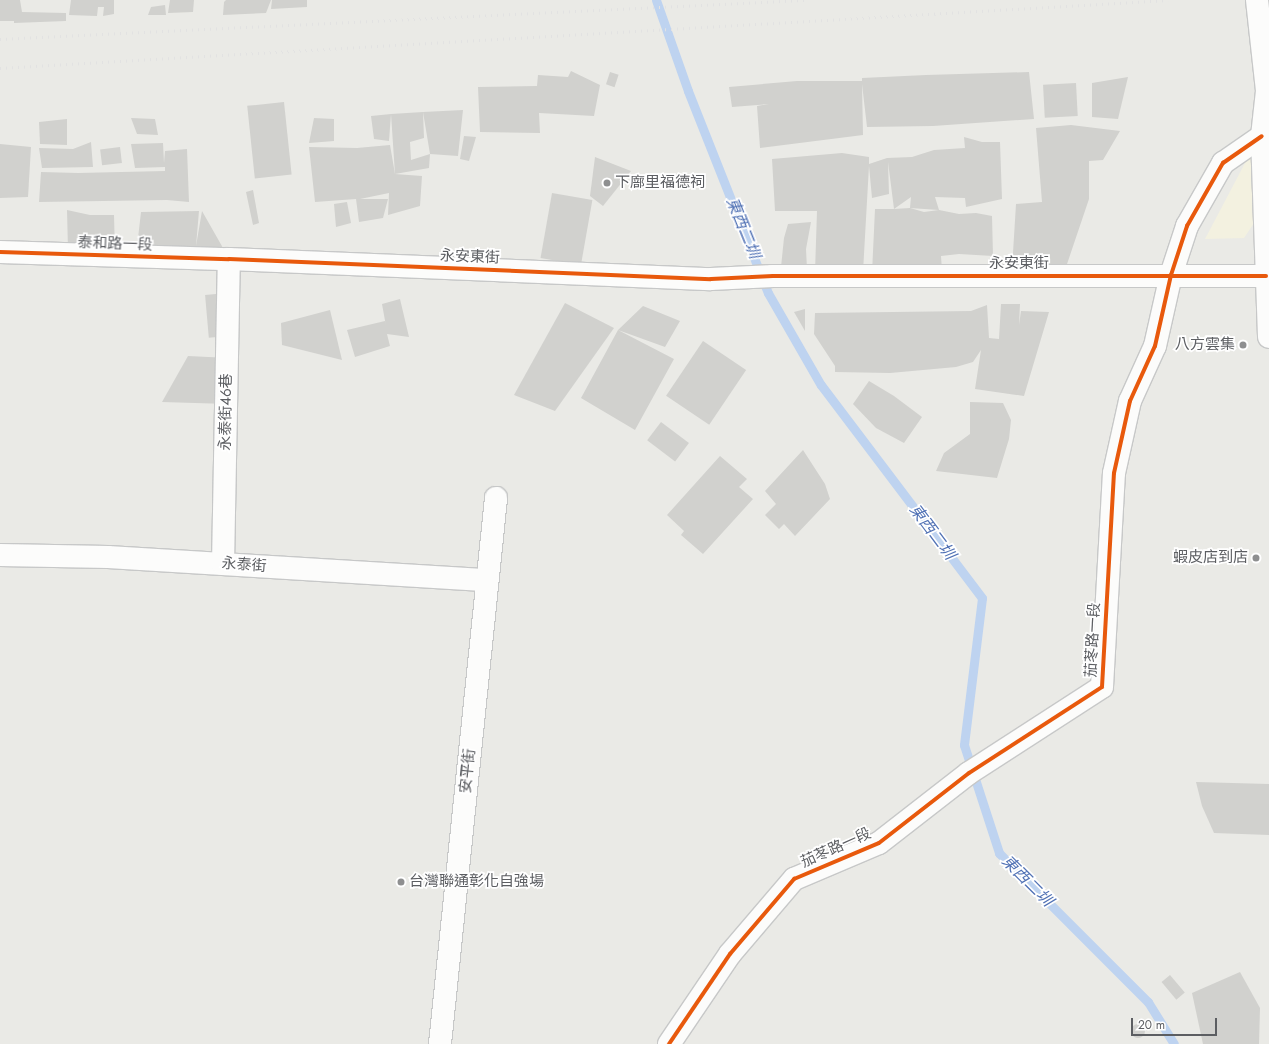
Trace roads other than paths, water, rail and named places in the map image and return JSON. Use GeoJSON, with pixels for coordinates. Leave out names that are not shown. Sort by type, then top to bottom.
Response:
{"type":"FeatureCollection","features":[{"type":"Feature","properties":{"kind":"street"},"geometry":{"type":"LineString","coordinates":[[1257,0],[1267,91],[1262,136],[1269,337]]}},
{"type":"Feature","properties":{"kind":"street","name":"茄苳路一段"},"geometry":{"type":"LineString","coordinates":[[669,1044],[730,954],[794,880],[880,843],[969,774],[1102,686],[1114,473],[1130,401],[1155,346],[1171,275],[1187,226],[1223,163],[1262,136]]}},
{"type":"Feature","properties":{"kind":"street","name":"泰和路一段"},"geometry":{"type":"LineString","coordinates":[[0,252],[229,259]]}},
{"type":"Feature","properties":{"kind":"street","name":"永安東街"},"geometry":{"type":"LineString","coordinates":[[229,259],[711,278],[773,276],[1266,276]]}},
{"type":"Feature","properties":{"kind":"street","name":"永泰街46巷"},"geometry":{"type":"LineString","coordinates":[[223,564],[229,259]]}},
{"type":"Feature","properties":{"kind":"street","name":"安平街"},"geometry":{"type":"LineString","coordinates":[[440,1044],[496,498]]}},
{"type":"Feature","properties":{"kind":"street","name":"永泰街"},"geometry":{"type":"LineString","coordinates":[[0,555],[108,557],[487,580]]}},
{"type":"Feature","properties":{"kind":"waterway","name":"東西二圳"},"geometry":{"type":"LineString","coordinates":[[656,0],[688,91],[768,293],[821,385],[982,598],[964,745],[999,853],[1148,1002],[1174,1044]]}},
{"type":"Feature","properties":{"kind":"railway"},"geometry":{"type":"LineString","coordinates":[[0,39],[804,0]]}},
{"type":"Feature","properties":{"kind":"railway"},"geometry":{"type":"LineString","coordinates":[[0,68],[1168,0]]}},
{"type":"Feature","properties":{"kind":"place","name":"下廍里福德祠"},"geometry":{"type":"Point","coordinates":[607,183]}},
{"type":"Feature","properties":{"kind":"place","name":"八方雲集"},"geometry":{"type":"Point","coordinates":[1243,345]}},
{"type":"Feature","properties":{"kind":"place","name":"蝦皮店到店"},"geometry":{"type":"Point","coordinates":[1256,558]}},
{"type":"Feature","properties":{"kind":"place","name":"台灣聯通彰化自強場"},"geometry":{"type":"Point","coordinates":[401,882]}}]}
